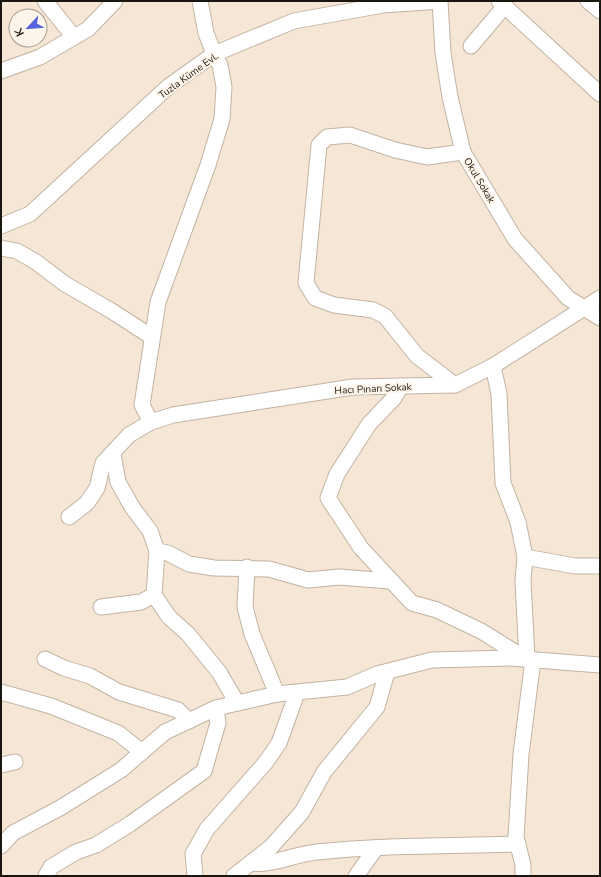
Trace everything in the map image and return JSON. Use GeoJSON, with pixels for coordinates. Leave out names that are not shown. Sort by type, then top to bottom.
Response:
{"type":"FeatureCollection","features":[{"type":"Feature","properties":{"kind":"street"},"geometry":{"type":"LineString","coordinates":[[45,1],[74,37]]}},
{"type":"Feature","properties":{"kind":"street"},"geometry":{"type":"LineString","coordinates":[[1,71],[40,57],[88,29],[115,1]]}},
{"type":"Feature","properties":{"kind":"street"},"geometry":{"type":"LineString","coordinates":[[151,422],[142,405],[158,302],[208,165],[222,120],[224,86],[220,65],[214,54],[206,32],[200,1]]}},
{"type":"Feature","properties":{"kind":"street","name":"Tuzla Küme Evl."},"geometry":{"type":"LineString","coordinates":[[1,226],[30,214],[169,86],[214,54],[294,21],[383,5],[440,1]]}},
{"type":"Feature","properties":{"kind":"street","name":"Okul Sokak"},"geometry":{"type":"LineString","coordinates":[[440,1],[443,53],[450,97],[463,152],[515,239],[568,298],[600,318]]}},
{"type":"Feature","properties":{"kind":"street"},"geometry":{"type":"LineString","coordinates":[[588,1],[600,11]]}},
{"type":"Feature","properties":{"kind":"street"},"geometry":{"type":"LineString","coordinates":[[471,46],[502,4],[600,94]]}},
{"type":"Feature","properties":{"kind":"street"},"geometry":{"type":"LineString","coordinates":[[455,385],[418,356],[385,316],[373,310],[334,305],[315,298],[306,283],[319,145],[328,137],[350,135],[395,150],[427,157],[463,152]]}},
{"type":"Feature","properties":{"kind":"street"},"geometry":{"type":"LineString","coordinates":[[1,248],[17,251],[36,262],[65,284],[110,310],[152,337]]}},
{"type":"Feature","properties":{"kind":"street","name":"Hacı Pınarı Sokak"},"geometry":{"type":"LineString","coordinates":[[69,517],[87,503],[97,488],[104,463],[129,435],[151,422],[173,415],[354,388],[455,385],[493,366],[600,298]]}},
{"type":"Feature","properties":{"kind":"street"},"geometry":{"type":"LineString","coordinates":[[493,366],[499,394],[503,483],[518,522],[525,557],[523,581],[530,659],[521,754],[516,837],[523,876]]}},
{"type":"Feature","properties":{"kind":"street"},"geometry":{"type":"LineString","coordinates":[[401,386],[394,398],[369,424],[337,474],[328,498],[361,548],[390,581],[412,602],[437,610],[481,631],[530,659]]}},
{"type":"Feature","properties":{"kind":"street"},"geometry":{"type":"LineString","coordinates":[[113,454],[118,482],[132,507],[150,531],[157,551],[154,595],[169,617],[188,634],[219,672],[237,703]]}},
{"type":"Feature","properties":{"kind":"street"},"geometry":{"type":"LineString","coordinates":[[157,551],[168,552],[189,564],[214,568],[247,567],[269,569],[308,580],[340,577],[390,581]]}},
{"type":"Feature","properties":{"kind":"street"},"geometry":{"type":"LineString","coordinates":[[525,557],[575,566],[600,566]]}},
{"type":"Feature","properties":{"kind":"street"},"geometry":{"type":"LineString","coordinates":[[247,567],[245,607],[252,634],[277,694]]}},
{"type":"Feature","properties":{"kind":"street"},"geometry":{"type":"LineString","coordinates":[[101,607],[141,602],[154,595]]}},
{"type":"Feature","properties":{"kind":"street"},"geometry":{"type":"LineString","coordinates":[[45,659],[64,668],[90,676],[118,692],[178,710],[189,721]]}},
{"type":"Feature","properties":{"kind":"street"},"geometry":{"type":"LineString","coordinates":[[1,846],[13,833],[60,808],[121,770],[165,732],[216,708],[277,694],[347,687],[387,672],[432,660],[530,659],[600,665]]}},
{"type":"Feature","properties":{"kind":"street"},"geometry":{"type":"LineString","coordinates":[[234,876],[271,847],[302,812],[324,772],[378,706],[387,672]]}},
{"type":"Feature","properties":{"kind":"street"},"geometry":{"type":"LineString","coordinates":[[1,692],[51,706],[118,733],[142,752]]}},
{"type":"Feature","properties":{"kind":"street"},"geometry":{"type":"LineString","coordinates":[[195,876],[193,854],[207,829],[261,768],[280,743],[297,693]]}},
{"type":"Feature","properties":{"kind":"street"},"geometry":{"type":"LineString","coordinates":[[46,876],[51,867],[76,852],[96,845],[130,824],[204,771],[218,724],[216,708]]}},
{"type":"Feature","properties":{"kind":"street"},"geometry":{"type":"LineString","coordinates":[[251,863],[264,865],[315,852],[376,848],[518,844]]}},
{"type":"Feature","properties":{"kind":"street"},"geometry":{"type":"LineString","coordinates":[[356,876],[376,848]]}}]}
